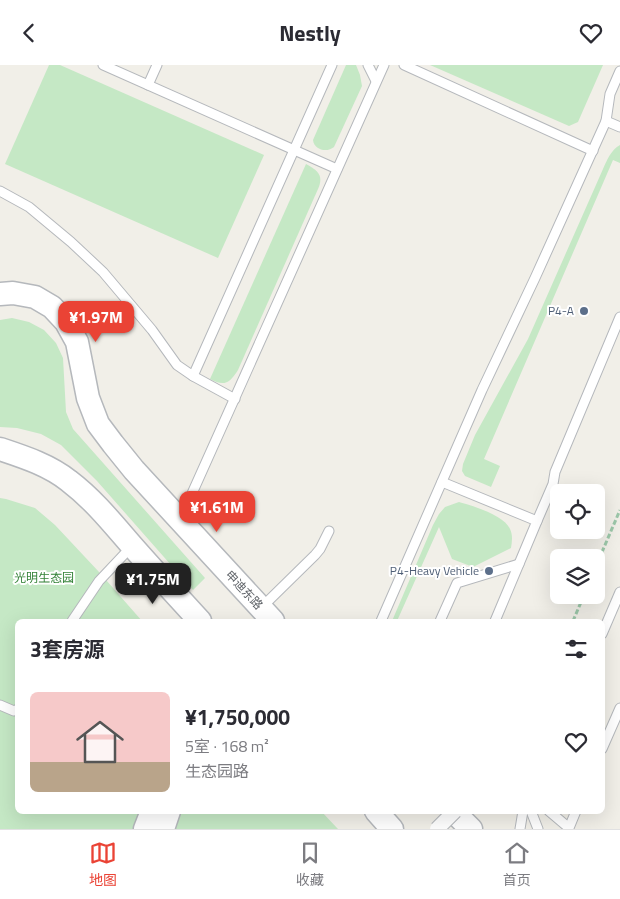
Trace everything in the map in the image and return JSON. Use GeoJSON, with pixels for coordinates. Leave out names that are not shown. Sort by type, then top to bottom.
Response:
{"type":"FeatureCollection","features":[{"type":"Feature","properties":{"kind":"street","name":"申迪东路"},"geometry":{"type":"LineString","coordinates":[[0,293],[35,297],[52,307],[66,322],[77,342],[88,398],[98,424],[134,470],[267,615]]}},
{"type":"Feature","properties":{"kind":"street"},"geometry":{"type":"LineString","coordinates":[[0,449],[21,455],[44,465],[68,480],[94,503],[198,619]]}},
{"type":"Feature","properties":{"kind":"street"},"geometry":{"type":"LineString","coordinates":[[162,580],[177,613],[178,619]]}},
{"type":"Feature","properties":{"kind":"street"},"geometry":{"type":"LineString","coordinates":[[145,829],[151,814]]}},
{"type":"Feature","properties":{"kind":"street"},"geometry":{"type":"LineString","coordinates":[[163,829],[168,814]]}},
{"type":"Feature","properties":{"kind":"street"},"geometry":{"type":"LineString","coordinates":[[379,814],[392,829]]}},
{"type":"Feature","properties":{"kind":"street"},"geometry":{"type":"LineString","coordinates":[[436,829],[451,814]]}},
{"type":"Feature","properties":{"kind":"street"},"geometry":{"type":"LineString","coordinates":[[457,814],[471,829]]}},
{"type":"Feature","properties":{"kind":"lane"},"geometry":{"type":"LineString","coordinates":[[103,65],[337,169]]}},
{"type":"Feature","properties":{"kind":"lane"},"geometry":{"type":"LineString","coordinates":[[148,85],[157,65]]}},
{"type":"Feature","properties":{"kind":"lane"},"geometry":{"type":"LineString","coordinates":[[193,376],[332,65]]}},
{"type":"Feature","properties":{"kind":"lane"},"geometry":{"type":"LineString","coordinates":[[368,65],[376,81]]}},
{"type":"Feature","properties":{"kind":"lane"},"geometry":{"type":"LineString","coordinates":[[180,521],[384,65]]}},
{"type":"Feature","properties":{"kind":"lane"},"geometry":{"type":"LineString","coordinates":[[404,65],[593,151]]}},
{"type":"Feature","properties":{"kind":"lane"},"geometry":{"type":"LineString","coordinates":[[382,619],[482,390],[532,286],[593,151],[606,121],[610,94],[620,71]]}},
{"type":"Feature","properties":{"kind":"lane"},"geometry":{"type":"LineString","coordinates":[[606,121],[620,127]]}},
{"type":"Feature","properties":{"kind":"lane"},"geometry":{"type":"LineString","coordinates":[[0,191],[29,207],[71,241],[103,272],[152,330],[177,365],[235,399]]}},
{"type":"Feature","properties":{"kind":"lane"},"geometry":{"type":"LineString","coordinates":[[496,619],[553,484],[555,472],[620,317]]}},
{"type":"Feature","properties":{"kind":"lane"},"geometry":{"type":"LineString","coordinates":[[442,482],[537,521]]}},
{"type":"Feature","properties":{"kind":"lane"},"geometry":{"type":"LineString","coordinates":[[267,615],[320,549],[329,531]]}},
{"type":"Feature","properties":{"kind":"lane"},"geometry":{"type":"LineString","coordinates":[[73,619],[99,581],[132,546]]}},
{"type":"Feature","properties":{"kind":"lane"},"geometry":{"type":"LineString","coordinates":[[441,619],[457,583],[519,564]]}},
{"type":"Feature","properties":{"kind":"lane"},"geometry":{"type":"LineString","coordinates":[[605,627],[620,593]]}},
{"type":"Feature","properties":{"kind":"lane"},"geometry":{"type":"LineString","coordinates":[[0,705],[15,710]]}},
{"type":"Feature","properties":{"kind":"lane"},"geometry":{"type":"LineString","coordinates":[[605,742],[620,708]]}},
{"type":"Feature","properties":{"kind":"lane"},"geometry":{"type":"LineString","coordinates":[[520,829],[522,814]]}},
{"type":"Feature","properties":{"kind":"lane"},"geometry":{"type":"LineString","coordinates":[[532,814],[538,829]]}},
{"type":"Feature","properties":{"kind":"lane"},"geometry":{"type":"LineString","coordinates":[[554,814],[570,828],[575,814]]}},
{"type":"Feature","properties":{"kind":"path"},"geometry":{"type":"LineString","coordinates":[[603,549],[620,510]]}},
{"type":"Feature","properties":{"kind":"path"},"geometry":{"type":"LineString","coordinates":[[574,619],[580,604]]}},
{"type":"Feature","properties":{"kind":"green space"},"geometry":{"type":"Polygon","coordinates":[[[49,65],[60,65],[264,155],[218,258],[5,164],[49,65]]]}},
{"type":"Feature","properties":{"kind":"green space"},"geometry":{"type":"Polygon","coordinates":[[[346,65],[356,65],[362,86],[334,147],[328,150],[321,149],[316,146],[313,140],[346,65]]]}},
{"type":"Feature","properties":{"kind":"green space"},"geometry":{"type":"Polygon","coordinates":[[[430,65],[603,65],[578,122],[569,126],[430,65]]]}},
{"type":"Feature","properties":{"kind":"green space"},"geometry":{"type":"Polygon","coordinates":[[[620,145],[620,163],[613,160],[484,459],[500,466],[491,487],[465,476],[462,471],[463,464],[475,435],[528,339],[606,162],[612,152],[620,145]]]}},
{"type":"Feature","properties":{"kind":"green space"},"geometry":{"type":"Polygon","coordinates":[[[306,164],[319,174],[320,184],[238,370],[229,381],[219,383],[210,379],[306,164]]]}},
{"type":"Feature","properties":{"kind":"green space"},"geometry":{"type":"Polygon","coordinates":[[[12,318],[29,322],[44,330],[56,343],[63,358],[66,412],[73,429],[205,578],[193,590],[97,481],[61,445],[41,434],[17,428],[0,427],[0,320],[12,318]]]}},
{"type":"Feature","properties":{"kind":"green space","name":"光明生态园"},"geometry":{"type":"Polygon","coordinates":[[[0,498],[35,508],[55,525],[140,619],[15,619],[15,814],[143,814],[137,829],[0,829],[0,498]]]}},
{"type":"Feature","properties":{"kind":"green space"},"geometry":{"type":"Polygon","coordinates":[[[459,502],[495,515],[507,524],[510,529],[512,534],[511,548],[473,567],[452,559],[439,527],[398,619],[393,619],[433,525],[445,507],[459,502]]]}},
{"type":"Feature","properties":{"kind":"green space"},"geometry":{"type":"Polygon","coordinates":[[[173,814],[324,814],[338,829],[168,829],[173,814]]]}},
{"type":"Feature","properties":{"kind":"place","name":"P4-A"},"geometry":{"type":"Point","coordinates":[584,311]}},
{"type":"Feature","properties":{"kind":"place","name":"P4-Heavy Vehicle"},"geometry":{"type":"Point","coordinates":[489,571]}}]}
